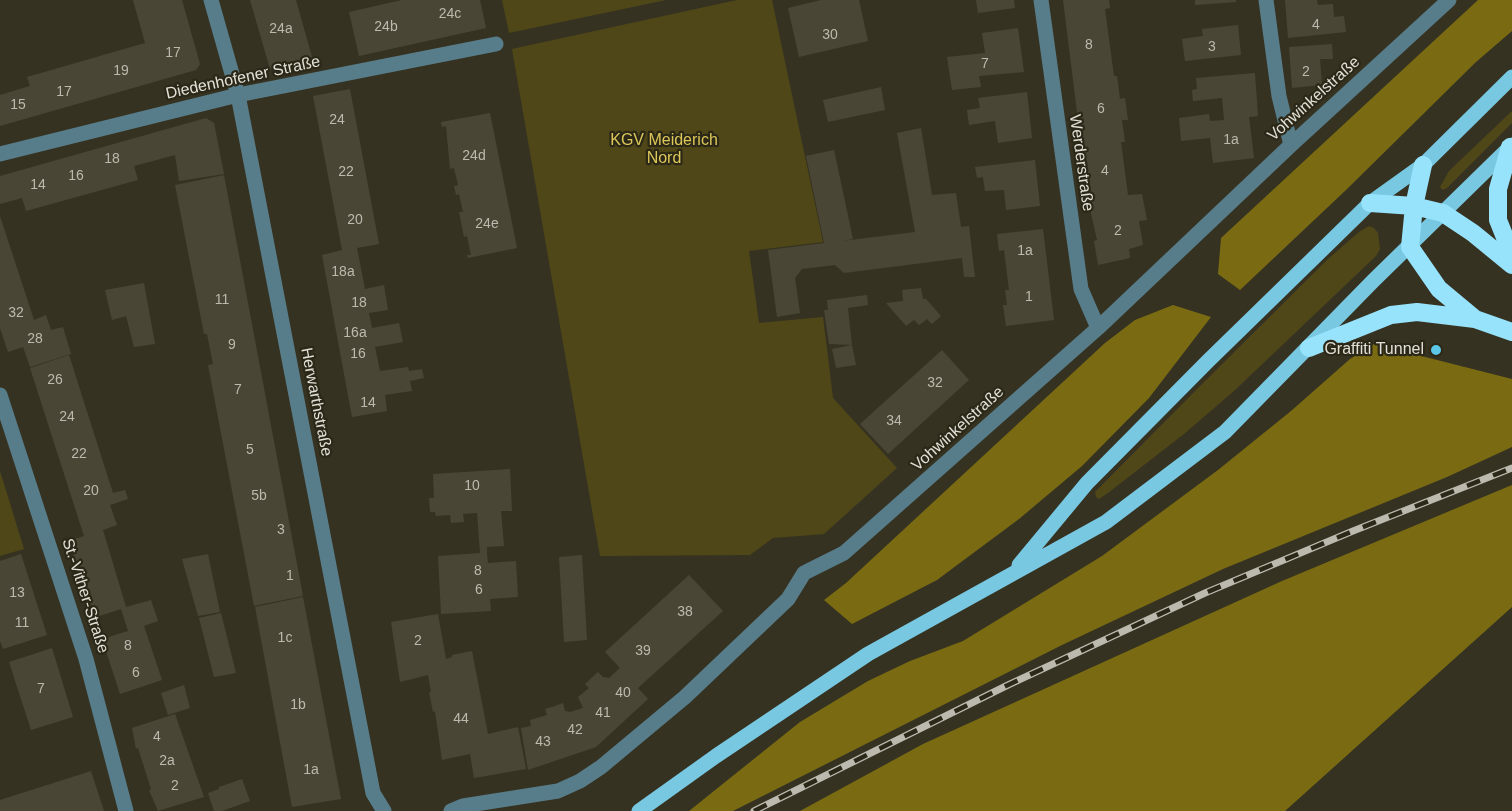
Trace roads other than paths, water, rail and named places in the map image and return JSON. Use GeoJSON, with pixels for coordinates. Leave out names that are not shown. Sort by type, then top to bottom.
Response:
{"type":"FeatureCollection","features":[{"type":"Feature","properties":{"kind":"highway"},"geometry":{"type":"LineString","coordinates":[[1511,146],[1498,189],[1498,220],[1512,255]]}},
{"type":"Feature","properties":{"kind":"highway"},"geometry":{"type":"LineString","coordinates":[[1423,165],[1414,206],[1410,247],[1439,289],[1475,319]]}},
{"type":"Feature","properties":{"kind":"highway"},"geometry":{"type":"LineString","coordinates":[[1370,203],[1414,206],[1443,213],[1473,233],[1512,266]]}},
{"type":"Feature","properties":{"kind":"highway"},"geometry":{"type":"LineString","coordinates":[[1309,348],[1391,315],[1417,312],[1475,319],[1512,332]]}},
{"type":"Feature","properties":{"kind":"main road"},"geometry":{"type":"LineString","coordinates":[[1014,572],[1087,483],[1208,360],[1370,203],[1423,165],[1512,77]]}},
{"type":"Feature","properties":{"kind":"main road"},"geometry":{"type":"LineString","coordinates":[[639,811],[716,756],[868,654],[1106,522],[1225,432],[1373,281],[1511,146]]}},
{"type":"Feature","properties":{"kind":"street","name":"Herwarthstraße"},"geometry":{"type":"LineString","coordinates":[[212,0],[238,95],[373,793],[384,811]]}},
{"type":"Feature","properties":{"kind":"street","name":"Werderstraße"},"geometry":{"type":"LineString","coordinates":[[1041,0],[1081,289],[1098,328]]}},
{"type":"Feature","properties":{"kind":"street"},"geometry":{"type":"LineString","coordinates":[[1266,0],[1279,96],[1291,145]]}},
{"type":"Feature","properties":{"kind":"street","name":"Vohwinkelstraße"},"geometry":{"type":"LineString","coordinates":[[451,811],[463,806],[558,791],[594,772],[685,697],[788,599],[804,573],[844,553],[1098,328],[1291,145],[1449,0]]}},
{"type":"Feature","properties":{"kind":"street","name":"Diedenhofener Straße"},"geometry":{"type":"LineString","coordinates":[[0,154],[238,95],[496,44]]}},
{"type":"Feature","properties":{"kind":"street","name":"St.-Vither-Straße"},"geometry":{"type":"LineString","coordinates":[[0,395],[86,659],[126,811]]}},
{"type":"Feature","properties":{"kind":"railway"},"geometry":{"type":"LineString","coordinates":[[754,811],[1008,685],[1205,593],[1512,468]]}},
{"type":"Feature","properties":{"kind":"place","name":"Graffiti Tunnel"},"geometry":{"type":"Point","coordinates":[1436,350]}},
{"type":"Feature","properties":{"kind":"park label","name":"KGV Meiderich Nord"},"geometry":{"type":"Point","coordinates":[664,150]}}]}
